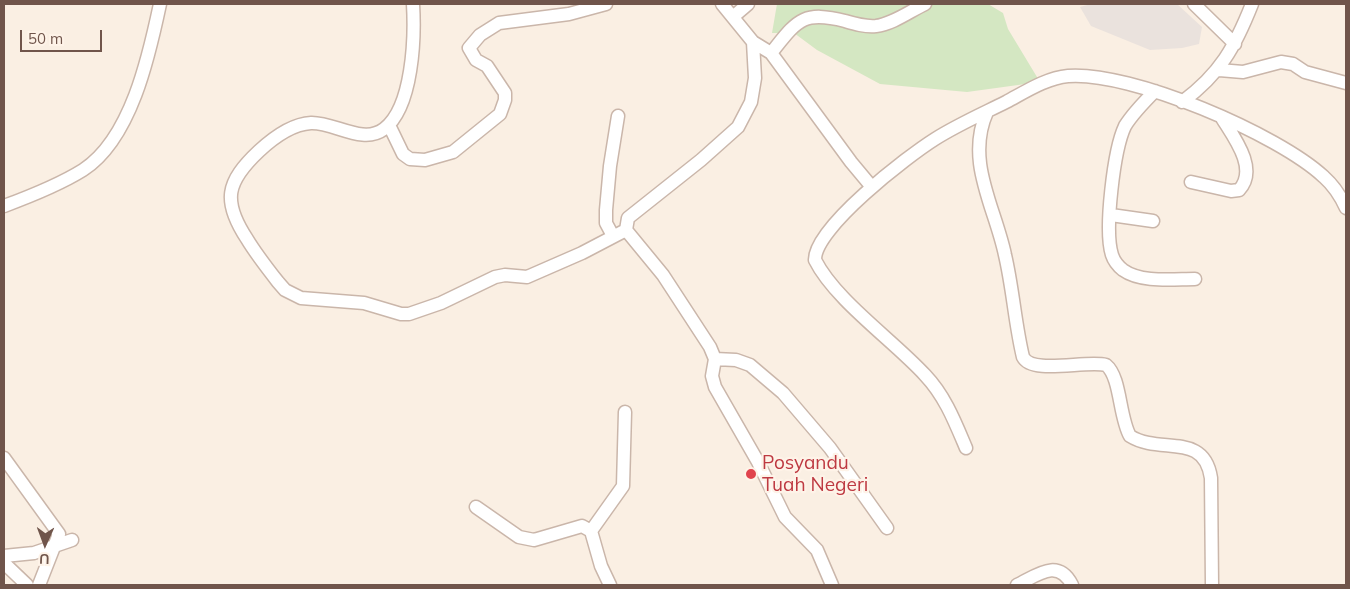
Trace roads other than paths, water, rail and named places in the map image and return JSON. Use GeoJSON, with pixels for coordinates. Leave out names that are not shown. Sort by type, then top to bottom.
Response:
{"type":"FeatureCollection","features":[{"type":"Feature","properties":{"kind":"street"},"geometry":{"type":"LineString","coordinates":[[4,206],[39,192],[84,169],[104,151],[130,108],[147,62],[160,4]]}},
{"type":"Feature","properties":{"kind":"street"},"geometry":{"type":"LineString","coordinates":[[413,4],[414,34],[410,74],[399,106],[389,125],[381,132],[364,135],[324,123],[300,124],[290,128],[264,146],[235,181],[230,200],[234,219],[269,271],[290,293],[309,299],[364,303],[401,314],[416,313],[495,277],[505,275],[527,277],[582,253],[626,230]]}},
{"type":"Feature","properties":{"kind":"street"},"geometry":{"type":"LineString","coordinates":[[389,125],[399,150],[410,159],[425,160],[443,157],[464,144],[500,114],[505,100],[505,93],[496,78],[487,66],[476,60],[469,48],[472,42],[499,23],[531,21],[594,9],[606,4]]}},
{"type":"Feature","properties":{"kind":"street"},"geometry":{"type":"LineString","coordinates":[[722,4],[742,8],[753,42],[755,78],[751,102],[738,127],[701,160],[628,218],[626,230],[662,275],[710,347],[715,359],[712,376],[716,386],[758,462],[785,517],[817,550],[832,585]]}},
{"type":"Feature","properties":{"kind":"street"},"geometry":{"type":"LineString","coordinates":[[772,53],[795,24],[808,18],[831,18],[858,25],[876,26],[925,4]]}},
{"type":"Feature","properties":{"kind":"street"},"geometry":{"type":"LineString","coordinates":[[1194,4],[1235,44]]}},
{"type":"Feature","properties":{"kind":"street"},"geometry":{"type":"LineString","coordinates":[[1182,102],[1219,70],[1235,44],[1252,4]]}},
{"type":"Feature","properties":{"kind":"street"},"geometry":{"type":"LineString","coordinates":[[753,42],[772,53],[851,162],[871,186]]}},
{"type":"Feature","properties":{"kind":"street"},"geometry":{"type":"LineString","coordinates":[[1219,70],[1243,72],[1281,62],[1293,64],[1305,72],[1346,83]]}},
{"type":"Feature","properties":{"kind":"street"},"geometry":{"type":"LineString","coordinates":[[966,448],[952,414],[927,376],[855,308],[815,260],[816,248],[822,239],[871,186],[934,139],[1046,81],[1064,76],[1093,77],[1155,91],[1268,138],[1312,166],[1326,178],[1346,208]]}},
{"type":"Feature","properties":{"kind":"street"},"geometry":{"type":"LineString","coordinates":[[1155,91],[1133,114],[1121,138],[1114,174],[1111,215],[1112,255],[1124,271],[1158,279],[1194,279]]}},
{"type":"Feature","properties":{"kind":"street"},"geometry":{"type":"LineString","coordinates":[[987,112],[979,136],[980,162],[988,201],[1006,256],[1023,357],[1030,364],[1041,366],[1083,363],[1106,365],[1113,376],[1124,423],[1130,436],[1149,444],[1195,450],[1203,456],[1209,468],[1211,478],[1212,585]]}},
{"type":"Feature","properties":{"kind":"street"},"geometry":{"type":"LineString","coordinates":[[613,236],[606,223],[606,210],[610,166],[618,116]]}},
{"type":"Feature","properties":{"kind":"street"},"geometry":{"type":"LineString","coordinates":[[1191,182],[1231,191],[1239,190],[1245,182],[1246,172],[1243,157],[1222,118]]}},
{"type":"Feature","properties":{"kind":"street"},"geometry":{"type":"LineString","coordinates":[[1111,215],[1153,220]]}},
{"type":"Feature","properties":{"kind":"street"},"geometry":{"type":"LineString","coordinates":[[715,359],[736,360],[750,365],[783,393],[830,448],[887,528]]}},
{"type":"Feature","properties":{"kind":"street"},"geometry":{"type":"LineString","coordinates":[[591,531],[623,486],[625,475],[625,412]]}},
{"type":"Feature","properties":{"kind":"street"},"geometry":{"type":"LineString","coordinates":[[4,458],[59,534],[39,585]]}},
{"type":"Feature","properties":{"kind":"street"},"geometry":{"type":"LineString","coordinates":[[476,507],[519,537],[534,540],[582,526],[591,531],[601,566],[610,585]]}},
{"type":"Feature","properties":{"kind":"street"},"geometry":{"type":"LineString","coordinates":[[4,556],[21,556],[55,547],[72,540]]}},
{"type":"Feature","properties":{"kind":"street"},"geometry":{"type":"LineString","coordinates":[[4,563],[27,585]]}},
{"type":"Feature","properties":{"kind":"street"},"geometry":{"type":"LineString","coordinates":[[1017,585],[1040,572],[1050,570],[1065,575],[1072,585]]}},
{"type":"Feature","properties":{"kind":"place","name":"Posyandu Tuah Negeri"},"geometry":{"type":"Point","coordinates":[751,474]}}]}
